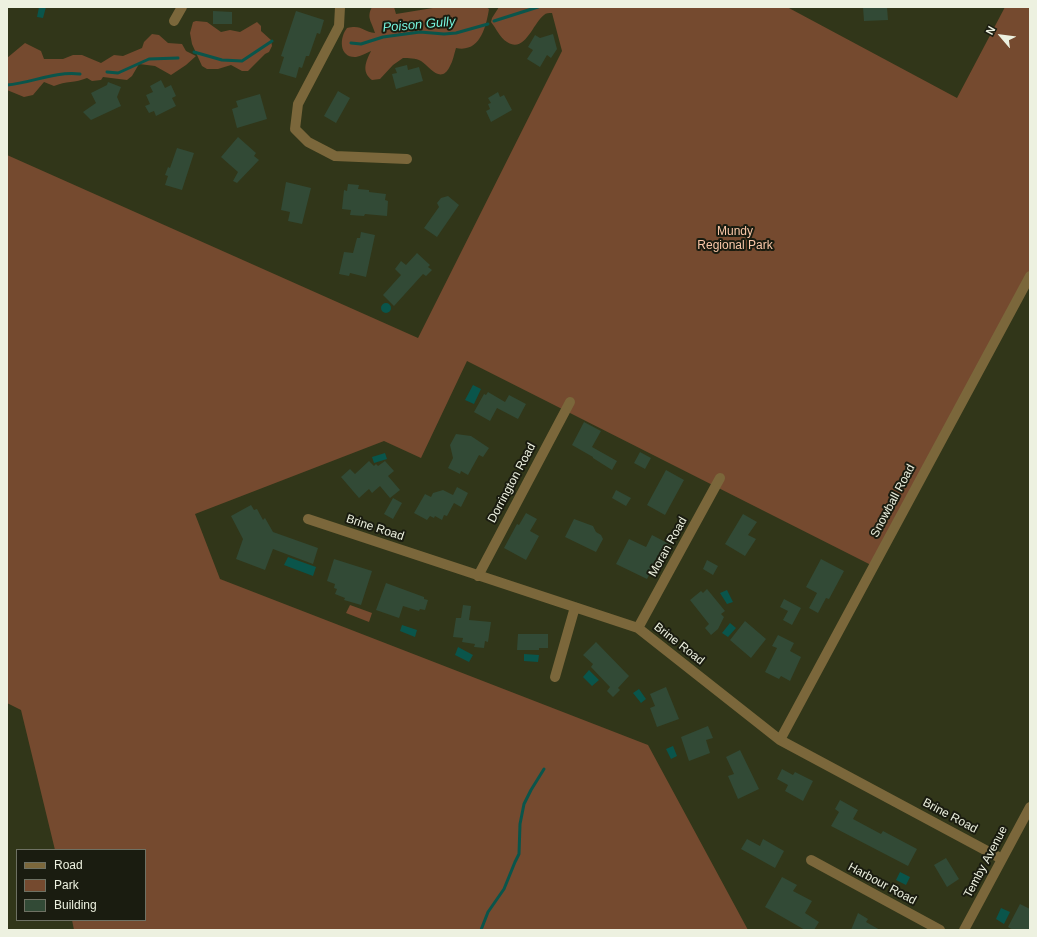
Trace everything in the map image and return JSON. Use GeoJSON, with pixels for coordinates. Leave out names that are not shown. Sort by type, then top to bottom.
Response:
{"type":"FeatureCollection","features":[{"type":"Feature","properties":{"kind":"street"},"geometry":{"type":"LineString","coordinates":[[174,21],[182,7]]}},
{"type":"Feature","properties":{"kind":"street"},"geometry":{"type":"LineString","coordinates":[[340,7],[339,26],[298,104],[295,129],[308,142],[335,156],[407,159]]}},
{"type":"Feature","properties":{"kind":"street","name":"Snowball Road"},"geometry":{"type":"LineString","coordinates":[[780,740],[1030,276]]}},
{"type":"Feature","properties":{"kind":"street","name":"Dorrington Road"},"geometry":{"type":"LineString","coordinates":[[478,576],[570,402]]}},
{"type":"Feature","properties":{"kind":"street","name":"Moran Road"},"geometry":{"type":"LineString","coordinates":[[638,628],[720,478]]}},
{"type":"Feature","properties":{"kind":"street","name":"Brine Road"},"geometry":{"type":"LineString","coordinates":[[308,519],[638,628],[780,740],[1002,859]]}},
{"type":"Feature","properties":{"kind":"street"},"geometry":{"type":"LineString","coordinates":[[555,677],[575,607]]}},
{"type":"Feature","properties":{"kind":"street","name":"Temby Avenue"},"geometry":{"type":"LineString","coordinates":[[964,930],[1029,809]]}},
{"type":"Feature","properties":{"kind":"street","name":"Harbour Road"},"geometry":{"type":"LineString","coordinates":[[811,860],[940,930]]}},
{"type":"Feature","properties":{"kind":"green space"},"geometry":{"type":"Polygon","coordinates":[[[372,7],[394,7],[396,14],[439,7],[486,7],[489,9],[484,31],[476,43],[471,47],[456,48],[451,64],[447,71],[443,74],[436,73],[419,60],[403,58],[393,65],[380,79],[372,80],[366,74],[366,62],[371,51],[358,57],[350,56],[344,51],[342,42],[344,32],[347,28],[356,27],[375,33],[370,20],[370,11],[372,7]]]}},
{"type":"Feature","properties":{"kind":"green space","name":"Mundy Regional Park"},"geometry":{"type":"Polygon","coordinates":[[[499,7],[787,7],[957,98],[1005,7],[1030,7],[1030,276],[873,566],[467,361],[421,458],[384,441],[195,514],[220,579],[648,745],[748,930],[74,930],[72,921],[146,921],[146,849],[55,849],[21,710],[7,703],[7,155],[418,338],[562,51],[552,13],[547,13],[540,19],[524,41],[513,45],[502,38],[491,22],[499,7]]]}},
{"type":"Feature","properties":{"kind":"green space"},"geometry":{"type":"Polygon","coordinates":[[[193,22],[207,22],[221,32],[230,30],[240,32],[257,22],[261,26],[261,31],[271,40],[272,46],[269,52],[265,54],[248,71],[242,71],[231,65],[218,69],[207,69],[202,66],[192,44],[190,33],[193,22]]]}},
{"type":"Feature","properties":{"kind":"green space"},"geometry":{"type":"Polygon","coordinates":[[[152,34],[159,35],[168,43],[182,44],[186,51],[196,56],[171,75],[155,66],[139,64],[132,76],[127,80],[103,77],[101,80],[92,81],[87,78],[54,86],[44,82],[33,95],[24,97],[7,90],[7,58],[25,43],[41,51],[44,59],[63,59],[73,55],[82,55],[101,63],[114,55],[123,56],[142,48],[144,42],[152,34]]]}},
{"type":"Feature","properties":{"kind":"green space"},"geometry":{"type":"Polygon","coordinates":[[[350,605],[372,613],[369,622],[346,613],[350,605]]]}},
{"type":"Feature","properties":{"kind":"water"},"geometry":{"type":"Polygon","coordinates":[[[39,7],[46,7],[43,18],[37,17],[39,7]]]}},
{"type":"Feature","properties":{"kind":"water"},"geometry":{"type":"Polygon","coordinates":[[[384,303],[388,303],[390,304],[390,312],[384,313],[381,310],[381,306],[384,303]]]}},
{"type":"Feature","properties":{"kind":"water"},"geometry":{"type":"Polygon","coordinates":[[[473,385],[481,389],[474,404],[465,400],[473,385]]]}},
{"type":"Feature","properties":{"kind":"water"},"geometry":{"type":"Polygon","coordinates":[[[385,453],[387,459],[374,463],[372,457],[385,453]]]}},
{"type":"Feature","properties":{"kind":"water"},"geometry":{"type":"Polygon","coordinates":[[[288,557],[316,567],[313,576],[284,565],[288,557]]]}},
{"type":"Feature","properties":{"kind":"water"},"geometry":{"type":"Polygon","coordinates":[[[727,590],[733,602],[727,604],[720,593],[727,590]]]}},
{"type":"Feature","properties":{"kind":"water"},"geometry":{"type":"Polygon","coordinates":[[[730,623],[736,628],[728,637],[722,633],[730,623]]]}},
{"type":"Feature","properties":{"kind":"water"},"geometry":{"type":"Polygon","coordinates":[[[402,625],[417,630],[415,637],[400,631],[402,625]]]}},
{"type":"Feature","properties":{"kind":"water"},"geometry":{"type":"Polygon","coordinates":[[[458,647],[473,655],[469,662],[455,655],[458,647]]]}},
{"type":"Feature","properties":{"kind":"water"},"geometry":{"type":"Polygon","coordinates":[[[524,654],[539,655],[538,662],[524,661],[524,654]]]}},
{"type":"Feature","properties":{"kind":"water"},"geometry":{"type":"Polygon","coordinates":[[[589,670],[599,680],[592,686],[583,677],[589,670]]]}},
{"type":"Feature","properties":{"kind":"water"},"geometry":{"type":"Polygon","coordinates":[[[639,689],[646,699],[641,703],[633,693],[639,689]]]}},
{"type":"Feature","properties":{"kind":"water"},"geometry":{"type":"Polygon","coordinates":[[[673,746],[677,756],[671,759],[666,749],[673,746]]]}},
{"type":"Feature","properties":{"kind":"water"},"geometry":{"type":"Polygon","coordinates":[[[900,872],[910,877],[906,885],[896,880],[900,872]]]}},
{"type":"Feature","properties":{"kind":"water"},"geometry":{"type":"Polygon","coordinates":[[[1001,908],[1010,912],[1004,924],[996,919],[1001,908]]]}},
{"type":"Feature","properties":{"kind":"building"},"geometry":{"type":"Polygon","coordinates":[[[863,7],[887,7],[888,20],[864,21],[863,7]]]}},
{"type":"Feature","properties":{"kind":"building"},"geometry":{"type":"Polygon","coordinates":[[[213,11],[232,12],[232,24],[213,24],[213,11]]]}},
{"type":"Feature","properties":{"kind":"building"},"geometry":{"type":"Polygon","coordinates":[[[296,11],[324,20],[320,34],[317,33],[309,56],[306,56],[302,68],[299,67],[296,78],[279,73],[284,57],[281,56],[296,11]]]}},
{"type":"Feature","properties":{"kind":"building"},"geometry":{"type":"Polygon","coordinates":[[[553,34],[557,49],[551,58],[547,55],[540,67],[527,59],[533,50],[528,47],[535,35],[540,38],[553,34]]]}},
{"type":"Feature","properties":{"kind":"building"},"geometry":{"type":"Polygon","coordinates":[[[407,65],[408,70],[419,67],[423,81],[396,89],[392,74],[397,73],[395,68],[407,65]]]}},
{"type":"Feature","properties":{"kind":"building"},"geometry":{"type":"Polygon","coordinates":[[[161,80],[165,88],[171,85],[176,96],[172,98],[176,106],[156,116],[154,111],[149,113],[145,106],[150,104],[146,95],[153,92],[150,86],[161,80]]]}},
{"type":"Feature","properties":{"kind":"building"},"geometry":{"type":"Polygon","coordinates":[[[108,82],[121,87],[117,97],[121,106],[91,120],[83,112],[96,103],[91,93],[107,85],[108,82]]]}},
{"type":"Feature","properties":{"kind":"building"},"geometry":{"type":"Polygon","coordinates":[[[338,91],[350,98],[336,123],[324,116],[338,91]]]}},
{"type":"Feature","properties":{"kind":"building"},"geometry":{"type":"Polygon","coordinates":[[[498,92],[500,97],[504,95],[512,110],[491,122],[486,111],[490,109],[488,104],[491,103],[488,98],[498,92]]]}},
{"type":"Feature","properties":{"kind":"building"},"geometry":{"type":"Polygon","coordinates":[[[260,94],[267,119],[237,128],[232,109],[238,107],[236,101],[260,94]]]}},
{"type":"Feature","properties":{"kind":"building"},"geometry":{"type":"Polygon","coordinates":[[[238,137],[256,153],[254,156],[259,160],[237,183],[233,181],[238,172],[221,157],[238,137]]]}},
{"type":"Feature","properties":{"kind":"building"},"geometry":{"type":"Polygon","coordinates":[[[177,148],[194,153],[182,190],[165,185],[168,176],[165,175],[168,167],[170,168],[177,148]]]}},
{"type":"Feature","properties":{"kind":"building"},"geometry":{"type":"Polygon","coordinates":[[[286,182],[311,188],[302,224],[288,221],[290,212],[281,210],[286,182]]]}},
{"type":"Feature","properties":{"kind":"building"},"geometry":{"type":"Polygon","coordinates":[[[348,184],[359,185],[358,189],[369,190],[369,192],[386,194],[385,200],[388,201],[387,216],[365,214],[364,216],[350,215],[351,210],[342,209],[344,190],[347,191],[348,184]]]}},
{"type":"Feature","properties":{"kind":"building"},"geometry":{"type":"Polygon","coordinates":[[[448,196],[459,205],[437,237],[424,228],[439,207],[437,203],[441,198],[448,196]]]}},
{"type":"Feature","properties":{"kind":"building"},"geometry":{"type":"Polygon","coordinates":[[[361,232],[375,235],[366,277],[350,273],[349,276],[339,274],[344,252],[353,253],[357,238],[360,238],[361,232]]]}},
{"type":"Feature","properties":{"kind":"building"},"geometry":{"type":"Polygon","coordinates":[[[417,253],[430,265],[428,267],[432,270],[426,276],[423,274],[394,306],[383,295],[401,275],[395,269],[401,261],[406,265],[417,253]]]}},
{"type":"Feature","properties":{"kind":"building"},"geometry":{"type":"Polygon","coordinates":[[[488,392],[505,402],[509,395],[526,404],[518,419],[497,408],[490,421],[474,412],[484,394],[486,395],[488,392]]]}},
{"type":"Feature","properties":{"kind":"building"},"geometry":{"type":"Polygon","coordinates":[[[584,422],[601,431],[592,447],[617,461],[612,470],[572,445],[584,422]]]}},
{"type":"Feature","properties":{"kind":"building"},"geometry":{"type":"Polygon","coordinates":[[[456,434],[471,436],[489,448],[483,457],[479,455],[468,475],[461,471],[460,474],[448,468],[453,458],[450,445],[456,434]]]}},
{"type":"Feature","properties":{"kind":"building"},"geometry":{"type":"Polygon","coordinates":[[[640,452],[651,458],[645,469],[634,463],[640,452]]]}},
{"type":"Feature","properties":{"kind":"building"},"geometry":{"type":"Polygon","coordinates":[[[369,461],[374,466],[376,464],[378,466],[385,461],[394,471],[388,476],[400,490],[390,498],[380,486],[372,493],[369,489],[359,498],[341,477],[350,469],[355,474],[369,461]]]}},
{"type":"Feature","properties":{"kind":"building"},"geometry":{"type":"Polygon","coordinates":[[[666,470],[684,480],[665,515],[647,505],[666,470]]]}},
{"type":"Feature","properties":{"kind":"building"},"geometry":{"type":"Polygon","coordinates":[[[457,487],[468,493],[461,507],[454,503],[447,516],[444,515],[442,520],[435,516],[434,518],[430,516],[427,520],[414,513],[425,494],[431,497],[433,493],[443,490],[453,495],[457,487]]]}},
{"type":"Feature","properties":{"kind":"building"},"geometry":{"type":"Polygon","coordinates":[[[616,490],[631,498],[626,506],[612,498],[616,490]]]}},
{"type":"Feature","properties":{"kind":"building"},"geometry":{"type":"Polygon","coordinates":[[[393,498],[402,503],[393,519],[384,514],[393,498]]]}},
{"type":"Feature","properties":{"kind":"building"},"geometry":{"type":"Polygon","coordinates":[[[251,505],[254,510],[257,509],[263,520],[265,518],[273,532],[318,548],[313,564],[273,549],[265,570],[236,559],[243,539],[231,516],[251,505]]]}},
{"type":"Feature","properties":{"kind":"building"},"geometry":{"type":"Polygon","coordinates":[[[526,513],[537,519],[530,531],[539,536],[526,560],[504,548],[517,524],[519,525],[526,513]]]}},
{"type":"Feature","properties":{"kind":"building"},"geometry":{"type":"Polygon","coordinates":[[[743,514],[757,522],[748,535],[756,539],[745,556],[725,544],[743,514]]]}},
{"type":"Feature","properties":{"kind":"building"},"geometry":{"type":"Polygon","coordinates":[[[574,519],[593,526],[596,532],[601,535],[603,539],[596,552],[565,537],[574,519]]]}},
{"type":"Feature","properties":{"kind":"building"},"geometry":{"type":"Polygon","coordinates":[[[652,535],[671,545],[667,554],[662,551],[647,579],[616,564],[629,539],[646,547],[652,535]]]}},
{"type":"Feature","properties":{"kind":"building"},"geometry":{"type":"Polygon","coordinates":[[[334,559],[372,571],[361,605],[344,600],[345,598],[335,594],[337,589],[334,588],[335,584],[327,581],[334,559]]]}},
{"type":"Feature","properties":{"kind":"building"},"geometry":{"type":"Polygon","coordinates":[[[821,559],[844,571],[829,599],[826,598],[818,613],[809,608],[817,593],[806,587],[821,559]]]}},
{"type":"Feature","properties":{"kind":"building"},"geometry":{"type":"Polygon","coordinates":[[[707,560],[718,566],[713,575],[703,569],[707,560]]]}},
{"type":"Feature","properties":{"kind":"building"},"geometry":{"type":"Polygon","coordinates":[[[386,583],[424,597],[424,599],[428,600],[425,610],[420,609],[419,611],[403,606],[399,618],[376,610],[386,583]]]}},
{"type":"Feature","properties":{"kind":"building"},"geometry":{"type":"Polygon","coordinates":[[[707,589],[725,611],[721,614],[724,617],[718,629],[711,635],[705,628],[709,624],[690,600],[701,591],[703,593],[707,589]]]}},
{"type":"Feature","properties":{"kind":"building"},"geometry":{"type":"Polygon","coordinates":[[[784,599],[801,608],[792,625],[783,620],[788,611],[780,607],[784,599]]]}},
{"type":"Feature","properties":{"kind":"building"},"geometry":{"type":"Polygon","coordinates":[[[463,605],[471,606],[469,620],[491,622],[488,642],[485,641],[484,648],[474,647],[475,644],[462,642],[463,638],[453,637],[456,618],[461,618],[463,605]]]}},
{"type":"Feature","properties":{"kind":"building"},"geometry":{"type":"Polygon","coordinates":[[[745,621],[766,639],[751,658],[730,640],[745,621]]]}},
{"type":"Feature","properties":{"kind":"building"},"geometry":{"type":"Polygon","coordinates":[[[518,634],[548,634],[548,648],[539,648],[539,650],[517,650],[518,634]]]}},
{"type":"Feature","properties":{"kind":"building"},"geometry":{"type":"Polygon","coordinates":[[[778,635],[794,643],[790,651],[801,657],[790,681],[781,676],[779,679],[765,672],[777,648],[772,646],[778,635]]]}},
{"type":"Feature","properties":{"kind":"building"},"geometry":{"type":"Polygon","coordinates":[[[596,642],[629,676],[618,688],[620,690],[613,697],[607,691],[610,687],[591,667],[593,664],[583,655],[596,642]]]}},
{"type":"Feature","properties":{"kind":"building"},"geometry":{"type":"Polygon","coordinates":[[[666,687],[679,719],[657,727],[650,708],[655,706],[650,694],[666,687]]]}},
{"type":"Feature","properties":{"kind":"building"},"geometry":{"type":"Polygon","coordinates":[[[708,726],[713,738],[706,740],[710,753],[689,761],[681,737],[708,726]]]}},
{"type":"Feature","properties":{"kind":"building"},"geometry":{"type":"Polygon","coordinates":[[[740,750],[759,789],[738,799],[728,776],[734,774],[726,757],[740,750]]]}},
{"type":"Feature","properties":{"kind":"building"},"geometry":{"type":"Polygon","coordinates":[[[782,769],[793,775],[795,772],[813,781],[803,801],[785,791],[788,785],[777,779],[782,769]]]}},
{"type":"Feature","properties":{"kind":"building"},"geometry":{"type":"Polygon","coordinates":[[[840,800],[858,810],[853,819],[881,834],[883,831],[917,849],[908,866],[831,826],[839,812],[835,809],[840,800]]]}},
{"type":"Feature","properties":{"kind":"building"},"geometry":{"type":"Polygon","coordinates":[[[747,839],[760,846],[763,839],[784,851],[775,868],[741,849],[747,839]]]}},
{"type":"Feature","properties":{"kind":"building"},"geometry":{"type":"Polygon","coordinates":[[[946,858],[959,879],[947,887],[934,865],[946,858]]]}},
{"type":"Feature","properties":{"kind":"building"},"geometry":{"type":"Polygon","coordinates":[[[782,877],[797,885],[793,891],[812,901],[805,913],[819,922],[814,930],[805,930],[765,907],[782,877]]]}},
{"type":"Feature","properties":{"kind":"building"},"geometry":{"type":"Polygon","coordinates":[[[1020,904],[1030,909],[1030,930],[1013,930],[1008,927],[1020,904]]]}},
{"type":"Feature","properties":{"kind":"building"},"geometry":{"type":"Polygon","coordinates":[[[858,913],[868,919],[866,922],[880,930],[851,930],[858,913]]]}},
{"type":"Feature","properties":{"kind":"waterway","name":"Poison Gully"},"geometry":{"type":"LineString","coordinates":[[494,21],[538,7]]}},
{"type":"Feature","properties":{"kind":"waterway","name":"Poison Gully"},"geometry":{"type":"LineString","coordinates":[[351,43],[361,44],[383,37],[420,32],[444,34],[456,33],[488,24]]}},
{"type":"Feature","properties":{"kind":"waterway","name":"Poison Gully"},"geometry":{"type":"LineString","coordinates":[[194,52],[222,60],[242,61],[272,41]]}},
{"type":"Feature","properties":{"kind":"waterway"},"geometry":{"type":"LineString","coordinates":[[107,72],[118,73],[149,59],[178,58]]}},
{"type":"Feature","properties":{"kind":"waterway","name":"Poison Gully"},"geometry":{"type":"LineString","coordinates":[[7,85],[61,74],[80,74]]}},
{"type":"Feature","properties":{"kind":"waterway"},"geometry":{"type":"LineString","coordinates":[[481,930],[488,912],[504,889],[519,854],[520,824],[524,804],[544,769]]}}]}
